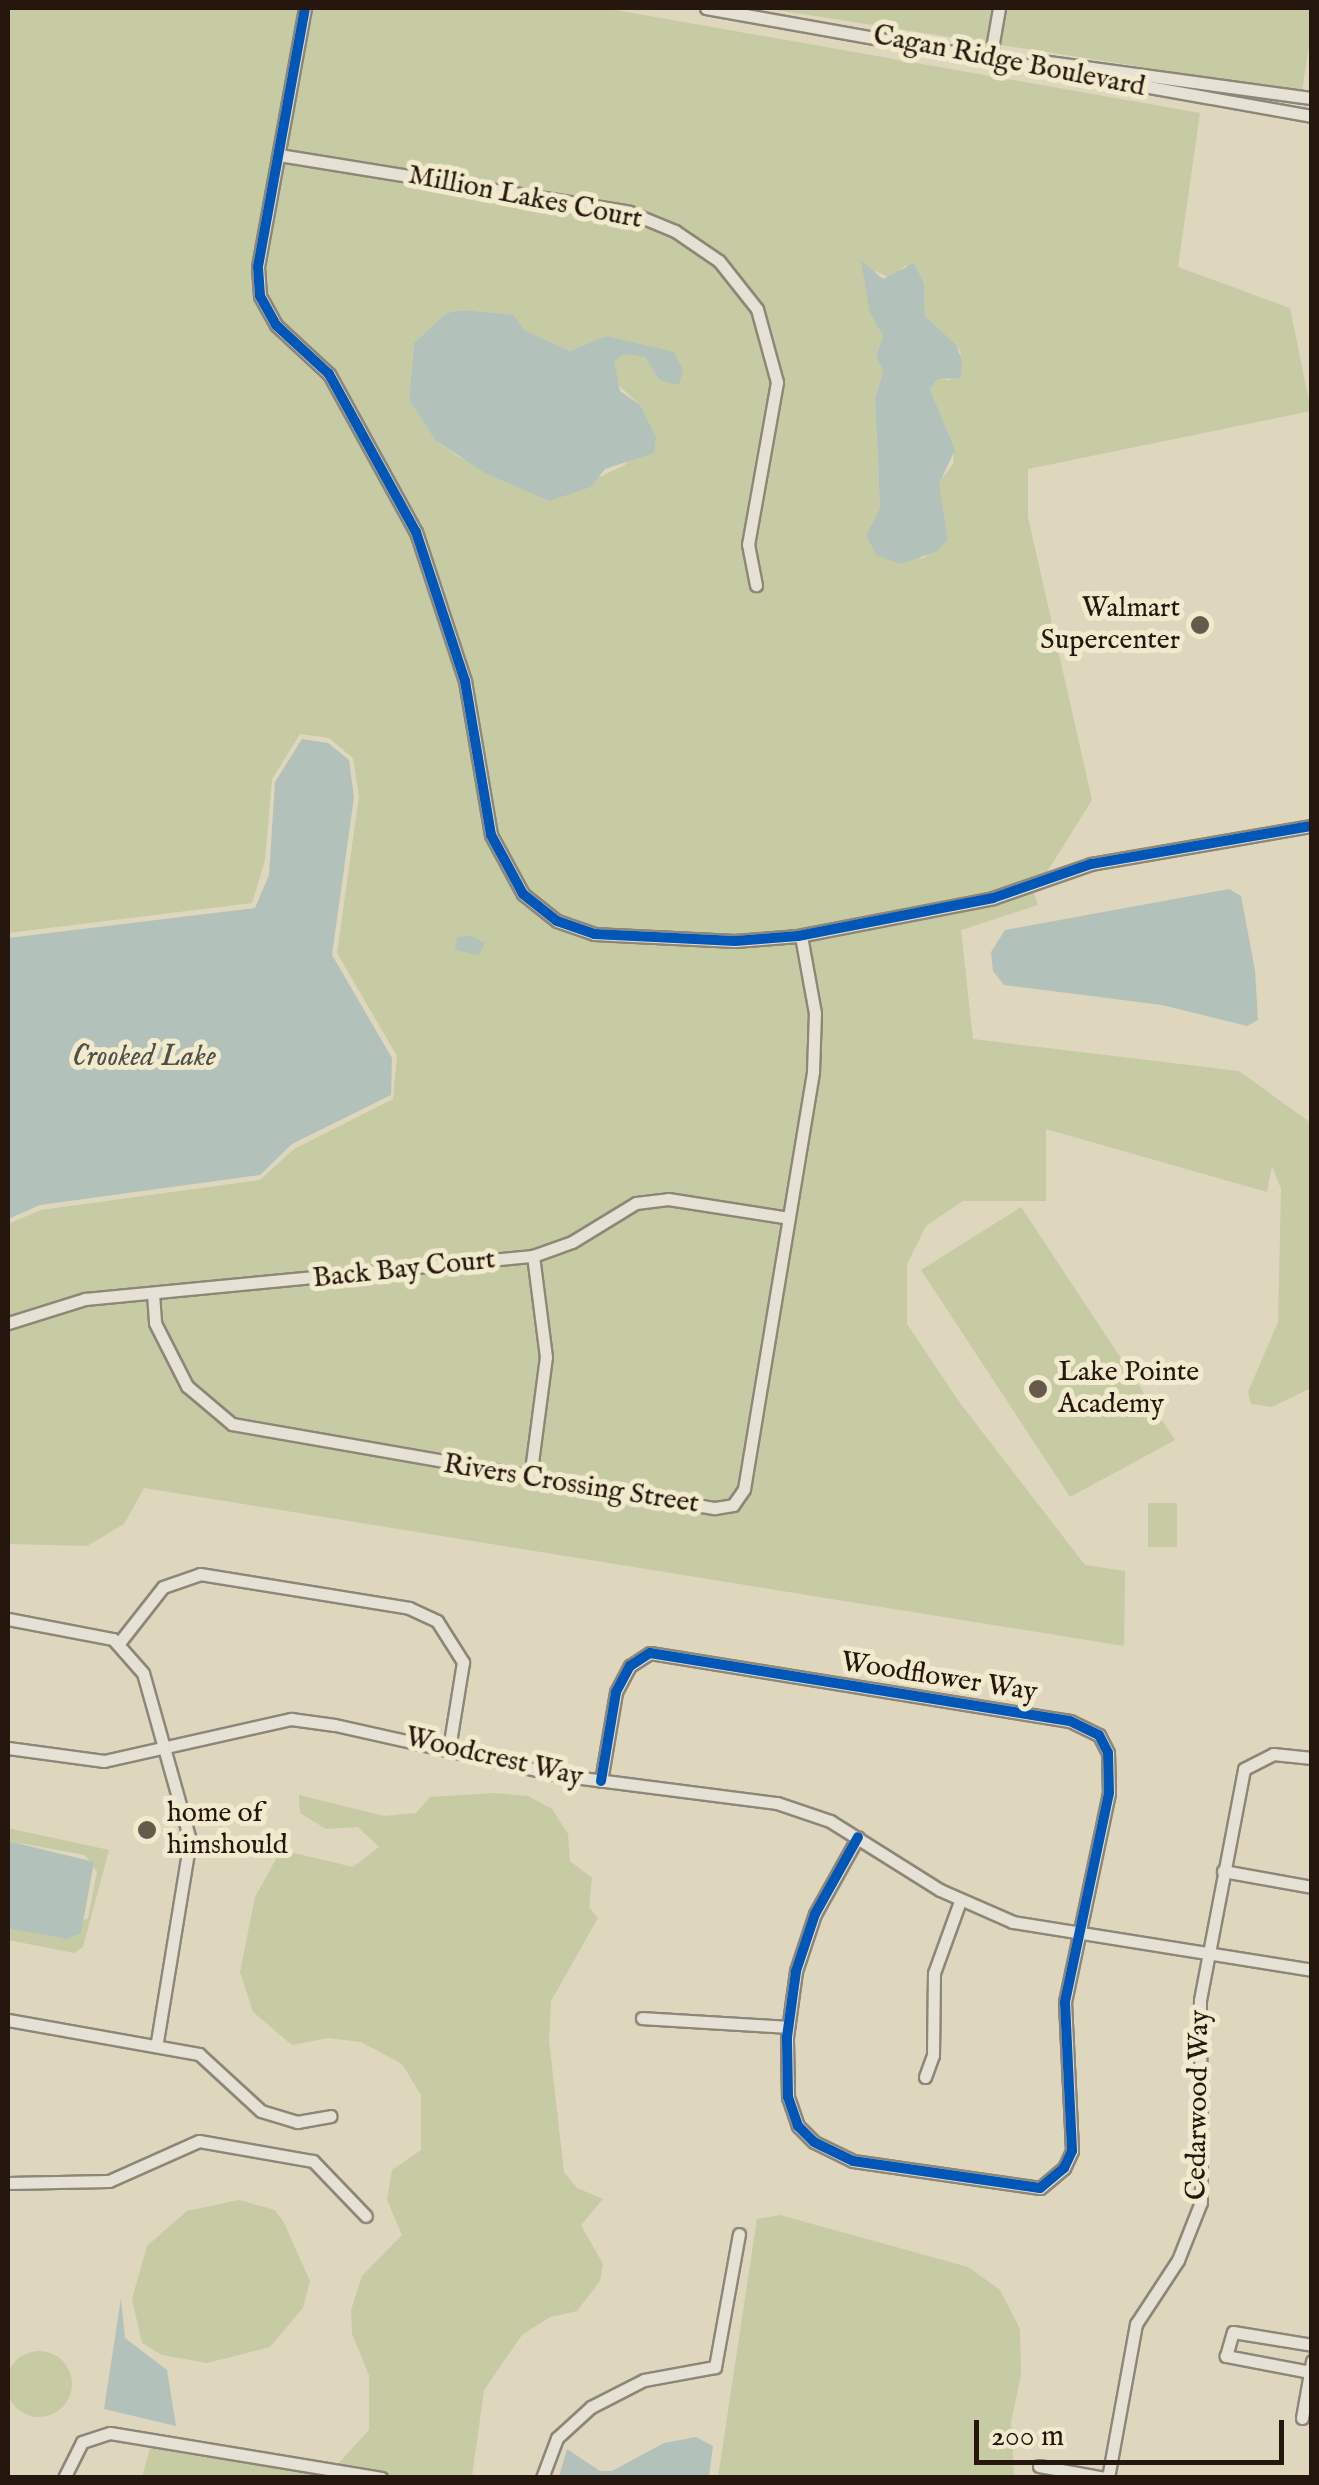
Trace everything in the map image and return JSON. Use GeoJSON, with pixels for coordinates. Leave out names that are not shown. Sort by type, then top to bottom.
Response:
{"type":"FeatureCollection","features":[{"type":"Feature","properties":{"kind":"street"},"geometry":{"type":"LineString","coordinates":[[305,8],[258,267],[260,296],[276,325],[329,374],[416,532],[465,681],[491,835],[523,894],[558,921],[594,934],[736,941],[801,936],[993,898],[1091,864],[1312,826]]}},
{"type":"Feature","properties":{"kind":"street","name":"Cagan Ridge Boulevard"},"geometry":{"type":"LineString","coordinates":[[706,8],[1027,60],[1074,77],[1311,113]]}},
{"type":"Feature","properties":{"kind":"street"},"geometry":{"type":"LineString","coordinates":[[991,54],[999,8]]}},
{"type":"Feature","properties":{"kind":"street"},"geometry":{"type":"LineString","coordinates":[[1027,60],[1081,62],[1312,98]]}},
{"type":"Feature","properties":{"kind":"street","name":"Million Lakes Court"},"geometry":{"type":"LineString","coordinates":[[278,155],[629,212],[676,231],[719,261],[757,309],[778,382],[748,544],[756,585]]}},
{"type":"Feature","properties":{"kind":"street","name":"Rivers Crossing Street"},"geometry":{"type":"LineString","coordinates":[[153,1293],[156,1323],[173,1363],[206,1407],[232,1424],[714,1508],[733,1505],[744,1489],[814,1072],[815,1013],[801,936]]}},
{"type":"Feature","properties":{"kind":"street","name":"Back Bay Court"},"geometry":{"type":"LineString","coordinates":[[8,1323],[85,1299],[533,1256],[572,1242],[636,1204],[668,1199],[789,1218]]}},
{"type":"Feature","properties":{"kind":"street"},"geometry":{"type":"LineString","coordinates":[[530,1478],[546,1356],[533,1256]]}},
{"type":"Feature","properties":{"kind":"street"},"geometry":{"type":"LineString","coordinates":[[119,1643],[163,1587],[200,1574],[409,1608],[438,1621],[460,1652],[463,1673],[449,1748]]}},
{"type":"Feature","properties":{"kind":"street"},"geometry":{"type":"LineString","coordinates":[[8,1618],[119,1643],[143,1674],[190,1852],[157,2042]]}},
{"type":"Feature","properties":{"kind":"street","name":"Woodflower Way"},"geometry":{"type":"LineString","coordinates":[[601,1781],[616,1692],[630,1666],[650,1653],[1085,1726],[1104,1744],[1110,1778],[1076,1934]]}},
{"type":"Feature","properties":{"kind":"street","name":"Woodcrest Way"},"geometry":{"type":"LineString","coordinates":[[8,1748],[90,1761],[291,1719],[601,1781],[777,1803],[858,1837],[960,1900],[1014,1922],[1312,1970]]}},
{"type":"Feature","properties":{"kind":"street","name":"Cedarwood Way"},"geometry":{"type":"LineString","coordinates":[[1107,2478],[1136,2324],[1178,2260],[1201,2202],[1197,2036],[1208,1953],[1244,1768],[1273,1754],[1312,1758]]}},
{"type":"Feature","properties":{"kind":"street"},"geometry":{"type":"LineString","coordinates":[[858,1837],[806,1934],[788,2027],[792,2113],[814,2142],[852,2161],[1040,2188],[1072,2150],[1064,2032],[1076,1934]]}},
{"type":"Feature","properties":{"kind":"street"},"geometry":{"type":"LineString","coordinates":[[1223,1871],[1312,1887]]}},
{"type":"Feature","properties":{"kind":"street"},"geometry":{"type":"LineString","coordinates":[[925,2077],[933,2055],[934,1973],[960,1900]]}},
{"type":"Feature","properties":{"kind":"street"},"geometry":{"type":"LineString","coordinates":[[642,2018],[788,2027]]}},
{"type":"Feature","properties":{"kind":"street"},"geometry":{"type":"LineString","coordinates":[[8,2020],[157,2042],[211,2062],[261,2111],[297,2122],[330,2116]]}},
{"type":"Feature","properties":{"kind":"street"},"geometry":{"type":"LineString","coordinates":[[8,2183],[109,2181],[198,2140],[313,2161],[366,2216]]}},
{"type":"Feature","properties":{"kind":"street"},"geometry":{"type":"LineString","coordinates":[[542,2478],[557,2438],[591,2407],[644,2380],[712,2371],[739,2234]]}},
{"type":"Feature","properties":{"kind":"street"},"geometry":{"type":"LineString","coordinates":[[1302,2418],[1311,2366],[1226,2356],[1233,2332],[1312,2345]]}},
{"type":"Feature","properties":{"kind":"street"},"geometry":{"type":"LineString","coordinates":[[64,2478],[82,2442],[110,2433],[381,2478]]}},
{"type":"Feature","properties":{"kind":"street"},"geometry":{"type":"LineString","coordinates":[[1039,2466],[1107,2478]]}},
{"type":"Feature","properties":{"kind":"green space"},"geometry":{"type":"Polygon","coordinates":[[[8,8],[604,8],[1200,113],[1178,267],[1290,308],[1311,411],[1028,469],[1028,517],[1092,800],[1034,893],[1038,905],[961,930],[973,1039],[1239,1071],[1311,1123],[1311,1388],[1272,1407],[1251,1404],[1248,1392],[1278,1322],[1281,1189],[1272,1166],[1267,1192],[1046,1129],[1046,1201],[963,1201],[926,1226],[907,1264],[907,1324],[960,1403],[1085,1565],[1125,1571],[1124,1646],[144,1488],[124,1524],[87,1546],[8,1544],[8,1224],[41,1210],[260,1180],[294,1149],[393,1099],[397,1056],[337,953],[359,796],[353,758],[329,738],[300,734],[272,779],[265,860],[252,903],[8,933],[8,8]],[[906,265],[891,278],[875,271],[868,288],[883,336],[876,356],[883,371],[875,399],[880,508],[871,525],[922,559],[948,539],[938,484],[953,464],[954,448],[930,389],[938,379],[950,380],[961,352],[925,316],[924,284],[906,265]],[[464,310],[446,313],[414,343],[409,400],[435,440],[459,457],[549,501],[625,465],[650,431],[640,405],[615,382],[614,360],[624,354],[646,357],[659,381],[683,370],[606,336],[570,351],[524,330],[514,315],[464,310]]]}},
{"type":"Feature","properties":{"kind":"green space"},"geometry":{"type":"Polygon","coordinates":[[[764,8],[1311,8],[1312,24],[1302,92],[764,8]]]}},
{"type":"Feature","properties":{"kind":"green space"},"geometry":{"type":"Polygon","coordinates":[[[1021,1207],[1175,1440],[1070,1497],[921,1270],[1021,1207]]]}},
{"type":"Feature","properties":{"kind":"green space"},"geometry":{"type":"Polygon","coordinates":[[[1148,1503],[1177,1503],[1177,1547],[1148,1547],[1148,1503]]]}},
{"type":"Feature","properties":{"kind":"green space"},"geometry":{"type":"Polygon","coordinates":[[[495,1793],[528,1796],[552,1809],[568,1834],[570,1861],[592,1878],[589,1907],[598,1918],[551,2001],[549,2040],[564,2172],[577,2188],[603,2199],[581,2225],[603,2264],[600,2281],[577,2311],[550,2317],[522,2335],[484,2390],[472,2477],[142,2478],[152,2440],[336,2466],[369,2430],[369,2375],[352,2334],[351,2310],[362,2276],[402,2235],[387,2200],[392,2170],[421,2150],[421,2095],[402,2064],[361,2042],[328,2038],[292,2045],[253,2012],[240,1972],[255,1897],[281,1850],[353,1867],[379,1847],[358,1827],[326,1829],[300,1813],[299,1795],[384,1816],[416,1813],[430,1797],[495,1793]]]}},
{"type":"Feature","properties":{"kind":"green space"},"geometry":{"type":"Polygon","coordinates":[[[8,1828],[109,1850],[83,1947],[74,1953],[8,1940],[8,1928],[53,1935],[88,1918],[97,1872],[85,1855],[8,1841],[8,1828]]]}},
{"type":"Feature","properties":{"kind":"green space"},"geometry":{"type":"Polygon","coordinates":[[[239,2200],[275,2210],[284,2223],[310,2281],[303,2308],[270,2347],[207,2363],[162,2355],[142,2343],[132,2299],[147,2246],[187,2211],[239,2200]]]}},
{"type":"Feature","properties":{"kind":"green space"},"geometry":{"type":"Polygon","coordinates":[[[780,2215],[968,2267],[1000,2290],[1020,2329],[1021,2375],[1011,2422],[1014,2477],[718,2477],[757,2219],[780,2215]]]}},
{"type":"Feature","properties":{"kind":"green space"},"geometry":{"type":"Polygon","coordinates":[[[39,2351],[52,2353],[62,2361],[70,2371],[70,2397],[62,2407],[52,2415],[39,2417],[26,2415],[16,2407],[8,2397],[6,2384],[8,2371],[16,2361],[26,2353],[39,2351]]]}},
{"type":"Feature","properties":{"kind":"water"},"geometry":{"type":"Polygon","coordinates":[[[861,260],[883,279],[914,263],[924,284],[925,316],[956,345],[962,361],[961,378],[938,379],[930,389],[955,450],[939,484],[948,539],[938,551],[901,564],[876,555],[866,535],[880,508],[875,399],[883,371],[876,356],[883,336],[869,310],[861,260]]]}},
{"type":"Feature","properties":{"kind":"water"},"geometry":{"type":"Polygon","coordinates":[[[464,310],[514,315],[524,330],[570,351],[606,336],[674,352],[683,370],[679,385],[659,380],[645,357],[624,354],[614,361],[620,391],[640,405],[656,437],[654,453],[605,469],[591,487],[549,501],[485,473],[435,440],[409,400],[414,343],[446,313],[464,310]]]}},
{"type":"Feature","properties":{"kind":"water","name":"Crooked Lake"},"geometry":{"type":"Polygon","coordinates":[[[302,739],[328,743],[349,760],[354,797],[332,955],[392,1058],[391,1095],[292,1144],[260,1175],[40,1205],[8,1219],[8,938],[255,908],[269,875],[275,782],[302,739]]]}},
{"type":"Feature","properties":{"kind":"water"},"geometry":{"type":"Polygon","coordinates":[[[1229,889],[1241,896],[1255,970],[1258,1020],[1247,1026],[1162,1005],[1004,985],[993,971],[991,952],[1005,930],[1229,889]]]}},
{"type":"Feature","properties":{"kind":"water"},"geometry":{"type":"Polygon","coordinates":[[[472,936],[485,943],[479,955],[455,950],[457,937],[472,936]]]}},
{"type":"Feature","properties":{"kind":"water"},"geometry":{"type":"Polygon","coordinates":[[[8,1841],[94,1862],[81,1933],[67,1939],[8,1928],[8,1841]]]}},
{"type":"Feature","properties":{"kind":"water"},"geometry":{"type":"Polygon","coordinates":[[[121,2298],[125,2338],[167,2370],[176,2426],[104,2409],[121,2298]]]}},
{"type":"Feature","properties":{"kind":"water"},"geometry":{"type":"Polygon","coordinates":[[[696,2437],[713,2446],[709,2477],[559,2477],[567,2449],[600,2471],[612,2471],[664,2443],[696,2437]]]}},
{"type":"Feature","properties":{"kind":"cycle path"},"geometry":{"type":"LineString","coordinates":[[305,8],[258,267],[260,296],[276,325],[329,374],[416,532],[465,681],[491,835],[523,894],[557,921],[594,934],[735,941],[798,936],[993,898],[1091,864],[1312,826]]}},
{"type":"Feature","properties":{"kind":"cycle path"},"geometry":{"type":"LineString","coordinates":[[601,1781],[616,1692],[630,1666],[650,1653],[1070,1721],[1099,1735],[1108,1753],[1109,1793],[1065,2002],[1072,2151],[1064,2168],[1040,2188],[853,2161],[814,2142],[798,2126],[788,2097],[787,2037],[796,1971],[815,1914],[858,1837]]}},
{"type":"Feature","properties":{"kind":"place","name":"Walmart Supercenter"},"geometry":{"type":"Point","coordinates":[1200,625]}},
{"type":"Feature","properties":{"kind":"place","name":"Lake Pointe Academy"},"geometry":{"type":"Point","coordinates":[1038,1389]}},
{"type":"Feature","properties":{"kind":"place","name":"home of himshould"},"geometry":{"type":"Point","coordinates":[147,1830]}}]}
